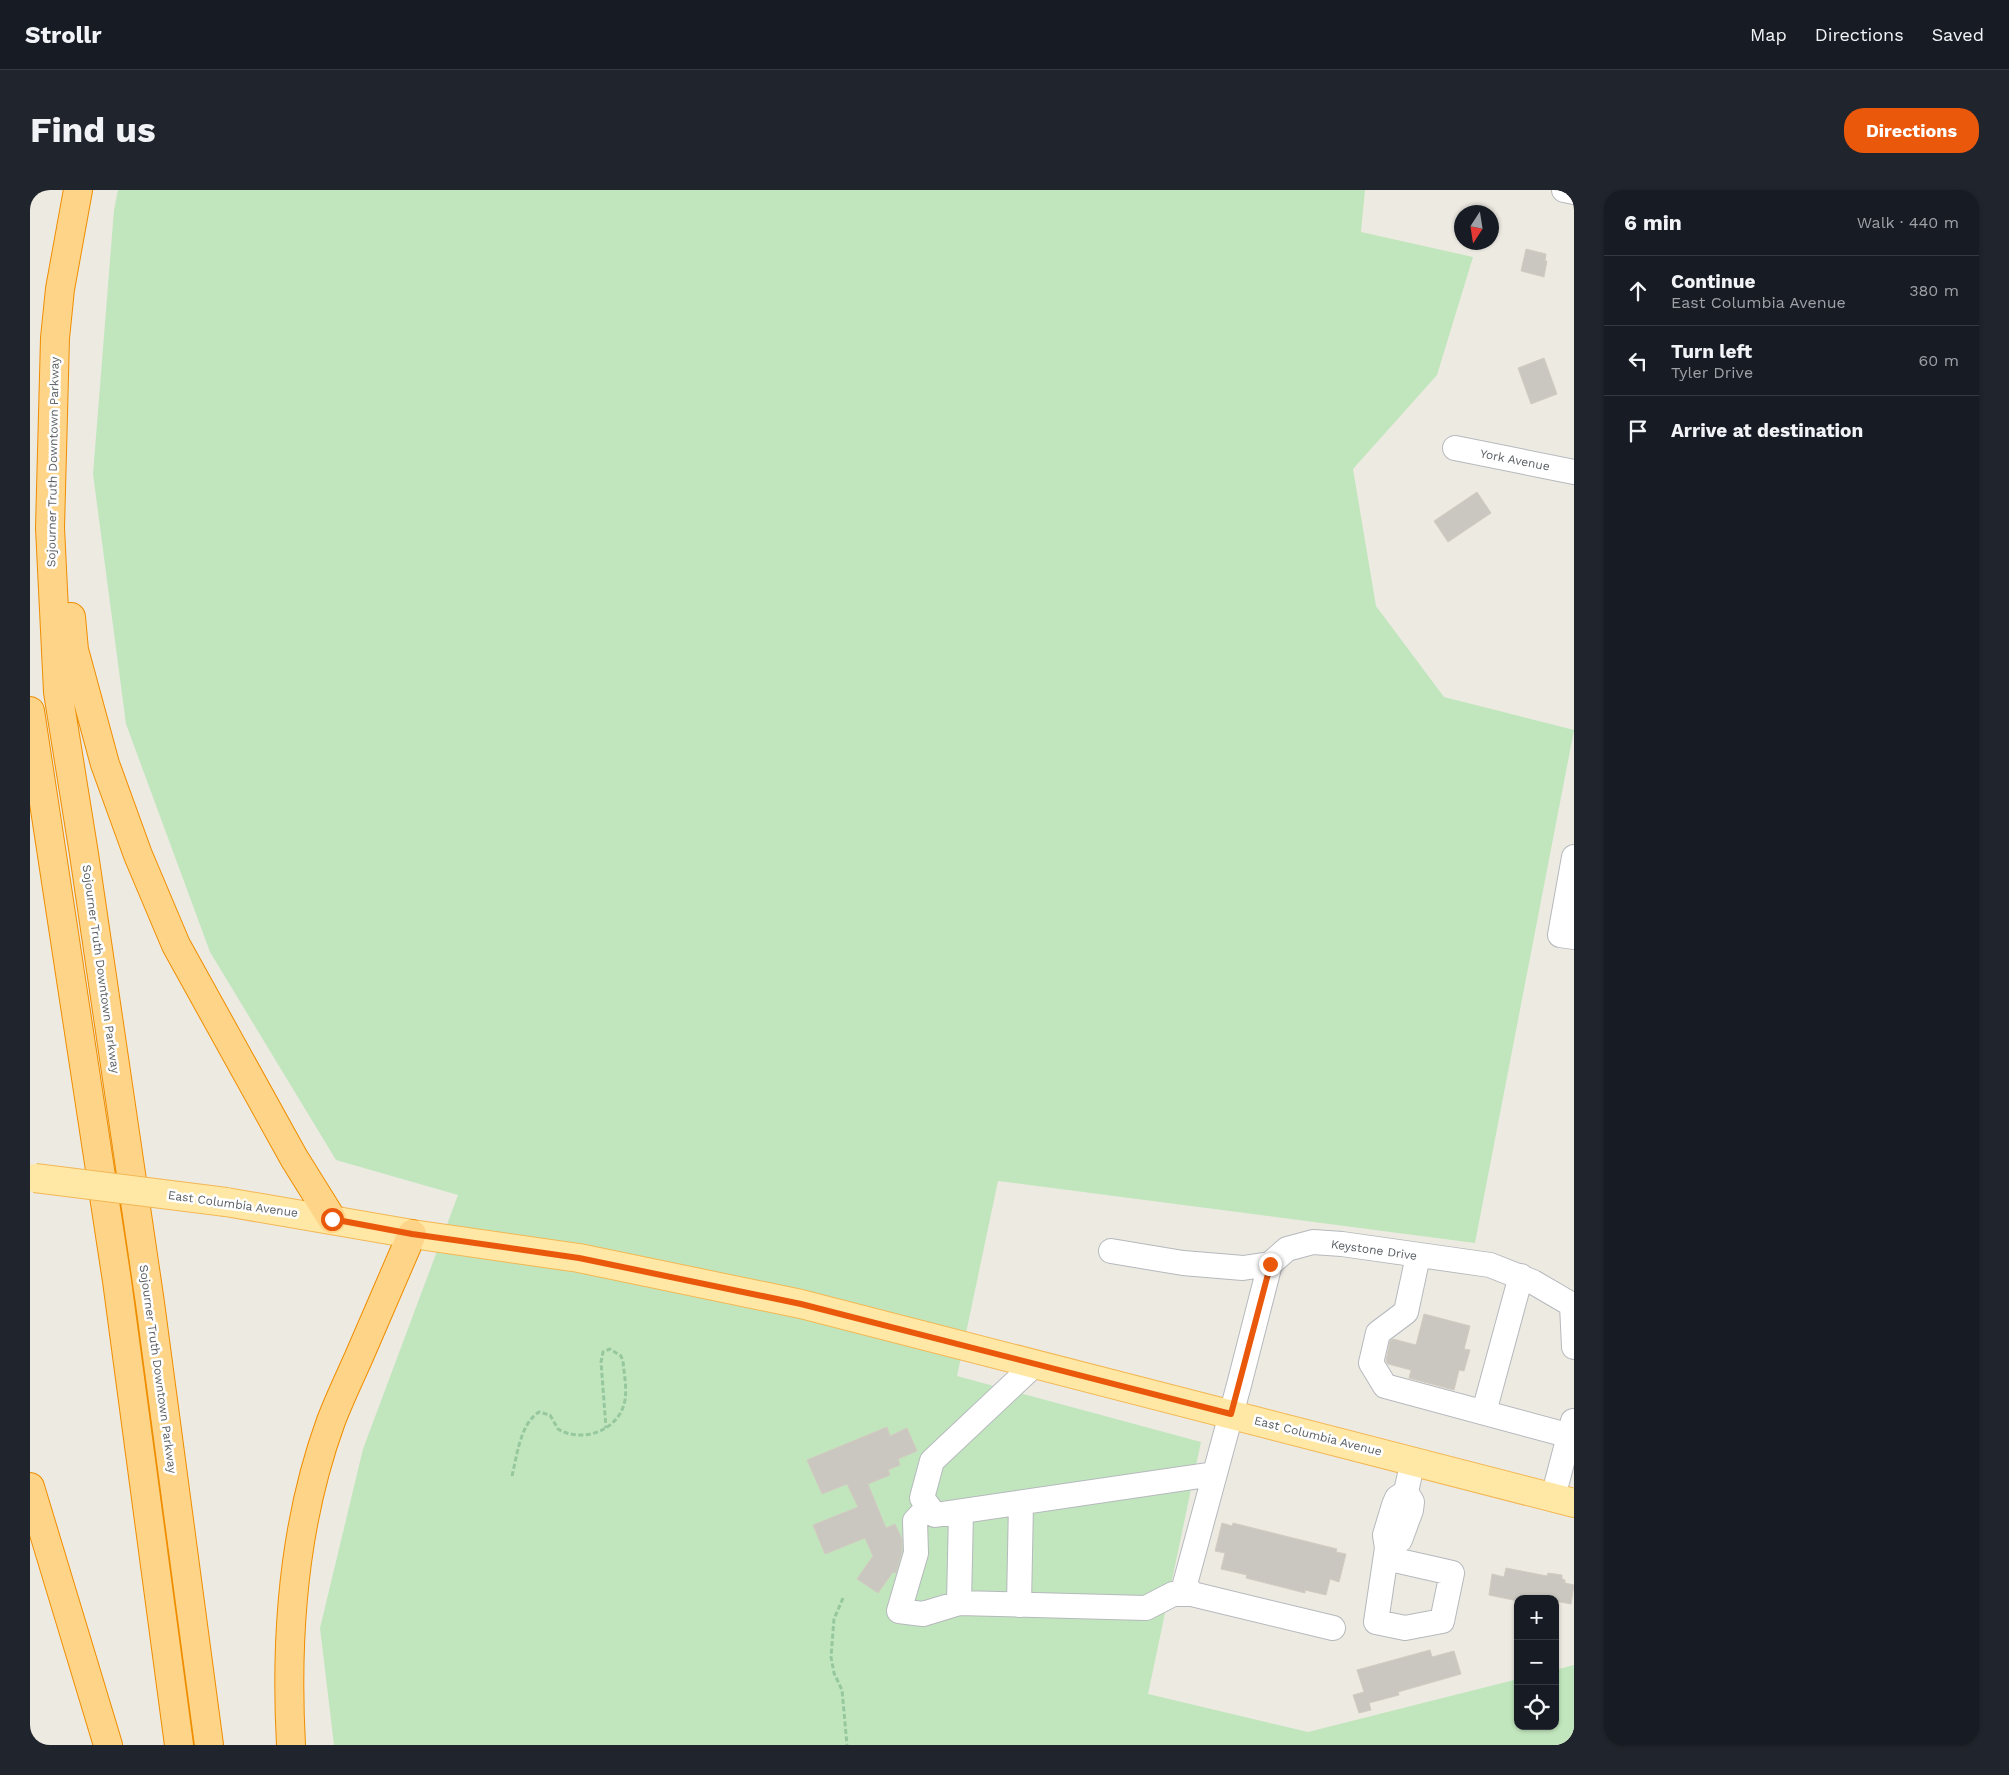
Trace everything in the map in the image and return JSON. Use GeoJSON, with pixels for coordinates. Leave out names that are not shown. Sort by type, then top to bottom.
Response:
{"type":"FeatureCollection","features":[{"type":"Feature","properties":{"kind":"highway","name":"Sojourner Truth Downtown Parkway"},"geometry":{"type":"LineString","coordinates":[[78,190],[60,289],[55,338],[50,528],[58,692],[84,854],[148,1293],[209,1745]]}},
{"type":"Feature","properties":{"kind":"highway"},"geometry":{"type":"LineString","coordinates":[[53,412],[74,650],[105,764],[138,855],[176,945],[294,1158],[332,1219]]}},
{"type":"Feature","properties":{"kind":"highway"},"geometry":{"type":"LineString","coordinates":[[30,711],[117,1281],[179,1745]]}},
{"type":"Feature","properties":{"kind":"highway"},"geometry":{"type":"LineString","coordinates":[[290,1745],[289,1628],[294,1578],[308,1499],[331,1421],[412,1234]]}},
{"type":"Feature","properties":{"kind":"highway"},"geometry":{"type":"LineString","coordinates":[[30,1487],[108,1745]]}},
{"type":"Feature","properties":{"kind":"main road","name":"East Columbia Avenue"},"geometry":{"type":"LineString","coordinates":[[32,1178],[226,1202],[412,1234],[579,1258],[801,1304],[1563,1500]]}},
{"type":"Feature","properties":{"kind":"street"},"geometry":{"type":"LineString","coordinates":[[1564,190],[1574,192]]}},
{"type":"Feature","properties":{"kind":"street","name":"York Avenue"},"geometry":{"type":"LineString","coordinates":[[1455,448],[1574,472]]}},
{"type":"Feature","properties":{"kind":"street"},"geometry":{"type":"LineString","coordinates":[[1567,936],[1574,857]]}},
{"type":"Feature","properties":{"kind":"street","name":"Keystone Drive"},"geometry":{"type":"LineString","coordinates":[[1270,1264],[1288,1248],[1313,1242],[1342,1244],[1490,1265],[1521,1276],[1573,1306]]}},
{"type":"Feature","properties":{"kind":"street"},"geometry":{"type":"LineString","coordinates":[[1111,1251],[1183,1263],[1243,1268],[1270,1264],[1185,1584],[1192,1594]]}},
{"type":"Feature","properties":{"kind":"street"},"geometry":{"type":"LineString","coordinates":[[1418,1256],[1406,1312],[1378,1334],[1371,1363],[1386,1386],[1484,1412],[1572,1430],[1563,1500]]}},
{"type":"Feature","properties":{"kind":"street"},"geometry":{"type":"LineString","coordinates":[[1484,1412],[1521,1276]]}},
{"type":"Feature","properties":{"kind":"street"},"geometry":{"type":"LineString","coordinates":[[1573,1306],[1574,1348]]}},
{"type":"Feature","properties":{"kind":"street"},"geometry":{"type":"LineString","coordinates":[[1035,1364],[932,1461],[922,1498],[935,1515],[1214,1474]]}},
{"type":"Feature","properties":{"kind":"street"},"geometry":{"type":"LineString","coordinates":[[1387,1554],[1400,1540],[1411,1510],[1412,1502],[1406,1492],[1413,1460]]}},
{"type":"Feature","properties":{"kind":"street"},"geometry":{"type":"LineString","coordinates":[[1019,1605],[1020,1503]]}},
{"type":"Feature","properties":{"kind":"street"},"geometry":{"type":"LineString","coordinates":[[928,1507],[915,1521],[916,1553],[899,1611],[923,1614],[959,1603],[1146,1608],[1173,1594],[1192,1594],[1333,1628]]}},
{"type":"Feature","properties":{"kind":"street"},"geometry":{"type":"LineString","coordinates":[[959,1603],[961,1512]]}},
{"type":"Feature","properties":{"kind":"path"},"geometry":{"type":"LineString","coordinates":[[512,1476],[523,1435],[534,1415],[539,1412],[550,1414],[558,1429],[578,1436],[592,1434],[606,1428],[618,1417],[625,1402],[623,1361],[621,1356],[610,1349],[603,1352],[600,1362],[606,1428]]}},
{"type":"Feature","properties":{"kind":"path"},"geometry":{"type":"LineString","coordinates":[[844,1598],[834,1619],[831,1657],[834,1673],[842,1690],[847,1745]]}},
{"type":"Feature","properties":{"kind":"green space"},"geometry":{"type":"Polygon","coordinates":[[[118,190],[1365,190],[1361,232],[1473,257],[1437,375],[1353,469],[1376,606],[1444,697],[1574,730],[1475,1243],[998,1181],[957,1376],[1201,1442],[1148,1694],[1308,1732],[1514,1680],[1514,1730],[1559,1730],[1559,1669],[1574,1665],[1574,1745],[334,1745],[320,1628],[363,1449],[458,1195],[336,1160],[210,952],[126,724],[93,474],[114,210],[118,190]]]}},
{"type":"Feature","properties":{"kind":"building"},"geometry":{"type":"Polygon","coordinates":[[[1526,249],[1546,254],[1545,261],[1547,261],[1544,277],[1521,271],[1526,249]]]}},
{"type":"Feature","properties":{"kind":"building"},"geometry":{"type":"Polygon","coordinates":[[[1544,358],[1557,394],[1531,404],[1518,368],[1544,358]]]}},
{"type":"Feature","properties":{"kind":"building"},"geometry":{"type":"Polygon","coordinates":[[[1477,492],[1491,513],[1448,542],[1434,521],[1477,492]]]}},
{"type":"Feature","properties":{"kind":"building"},"geometry":{"type":"Polygon","coordinates":[[[1424,1314],[1470,1326],[1464,1349],[1470,1350],[1464,1371],[1459,1370],[1454,1390],[1409,1378],[1411,1370],[1388,1364],[1386,1361],[1390,1341],[1393,1339],[1416,1345],[1424,1314]]]}},
{"type":"Feature","properties":{"kind":"building"},"geometry":{"type":"Polygon","coordinates":[[[887,1427],[890,1436],[907,1428],[917,1451],[898,1459],[900,1465],[888,1470],[890,1475],[868,1484],[886,1528],[895,1524],[902,1539],[902,1551],[896,1573],[893,1572],[878,1593],[857,1579],[873,1556],[865,1538],[825,1554],[813,1525],[858,1507],[847,1484],[822,1494],[807,1460],[887,1427]]]}},
{"type":"Feature","properties":{"kind":"building"},"geometry":{"type":"Polygon","coordinates":[[[1222,1523],[1232,1526],[1233,1523],[1337,1549],[1336,1552],[1346,1554],[1339,1582],[1330,1579],[1326,1595],[1305,1590],[1305,1593],[1246,1578],[1247,1575],[1221,1569],[1225,1553],[1215,1551],[1222,1523]]]}},
{"type":"Feature","properties":{"kind":"building"},"geometry":{"type":"Polygon","coordinates":[[[1506,1568],[1547,1576],[1548,1573],[1562,1575],[1565,1583],[1574,1585],[1571,1604],[1559,1602],[1559,1595],[1514,1595],[1514,1600],[1489,1595],[1492,1574],[1504,1577],[1506,1568]]]}},
{"type":"Feature","properties":{"kind":"building"},"geometry":{"type":"Polygon","coordinates":[[[1430,1650],[1432,1657],[1454,1651],[1461,1674],[1398,1692],[1399,1695],[1369,1703],[1371,1710],[1359,1713],[1353,1695],[1364,1692],[1357,1670],[1430,1650]]]}},
{"type":"Feature","properties":{"kind":"route"},"geometry":{"type":"LineString","coordinates":[[332,1219],[412,1234],[579,1258],[801,1304],[1231,1414],[1270,1264]]}}]}
